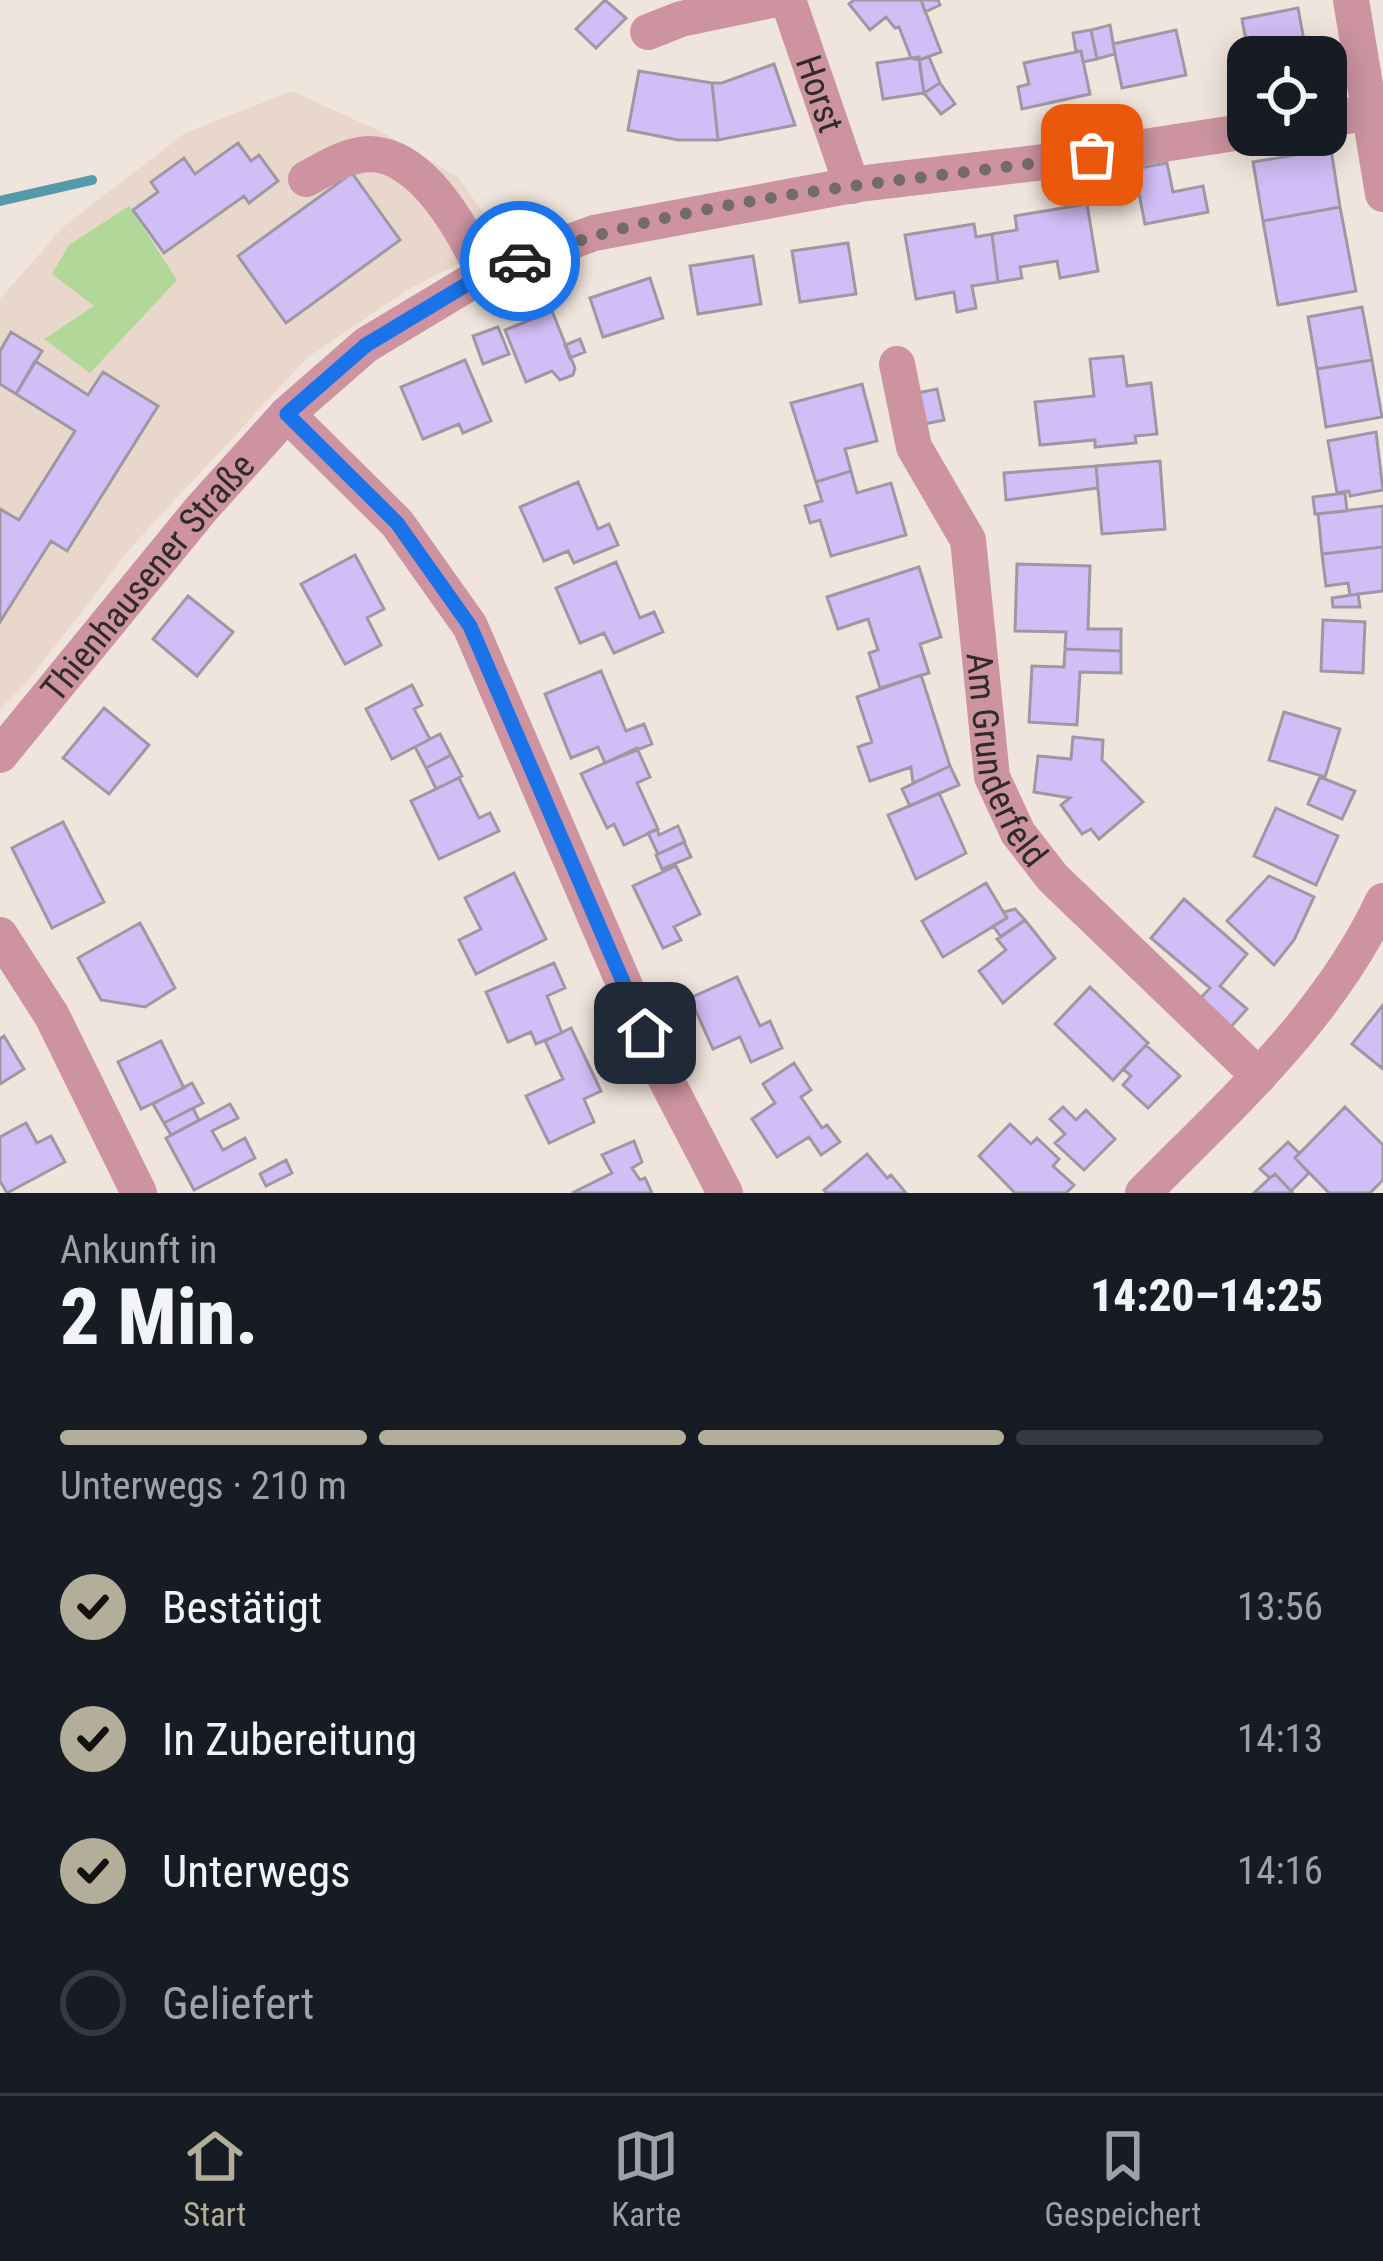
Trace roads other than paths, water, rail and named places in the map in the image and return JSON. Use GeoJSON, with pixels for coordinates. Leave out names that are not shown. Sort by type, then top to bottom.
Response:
{"type":"FeatureCollection","features":[{"type":"Feature","properties":{"kind":"street"},"geometry":{"type":"LineString","coordinates":[[648,32],[681,19],[772,0]]}},
{"type":"Feature","properties":{"kind":"street","name":"Horst"},"geometry":{"type":"LineString","coordinates":[[788,0],[852,186]]}},
{"type":"Feature","properties":{"kind":"street"},"geometry":{"type":"LineString","coordinates":[[1351,0],[1375,112],[1383,194]]}},
{"type":"Feature","properties":{"kind":"street","name":"Thienhausener Straße"},"geometry":{"type":"LineString","coordinates":[[0,755],[202,508],[287,414],[366,345],[484,274],[594,232],[852,186],[1227,134]]}},
{"type":"Feature","properties":{"kind":"street"},"geometry":{"type":"LineString","coordinates":[[306,179],[340,161],[370,154],[394,160],[441,200],[484,274]]}},
{"type":"Feature","properties":{"kind":"street","name":"Am Grunderfeld"},"geometry":{"type":"LineString","coordinates":[[897,364],[914,448],[968,540],[992,777],[1018,832],[1053,878],[1259,1076]]}},
{"type":"Feature","properties":{"kind":"street"},"geometry":{"type":"LineString","coordinates":[[287,414],[397,523],[470,626],[662,1072],[725,1193]]}},
{"type":"Feature","properties":{"kind":"street"},"geometry":{"type":"LineString","coordinates":[[1143,1193],[1307,1023],[1347,967],[1383,901]]}},
{"type":"Feature","properties":{"kind":"street"},"geometry":{"type":"LineString","coordinates":[[0,935],[52,1016],[139,1193]]}},
{"type":"Feature","properties":{"kind":"waterway"},"geometry":{"type":"LineString","coordinates":[[0,201],[92,180]]}}]}
